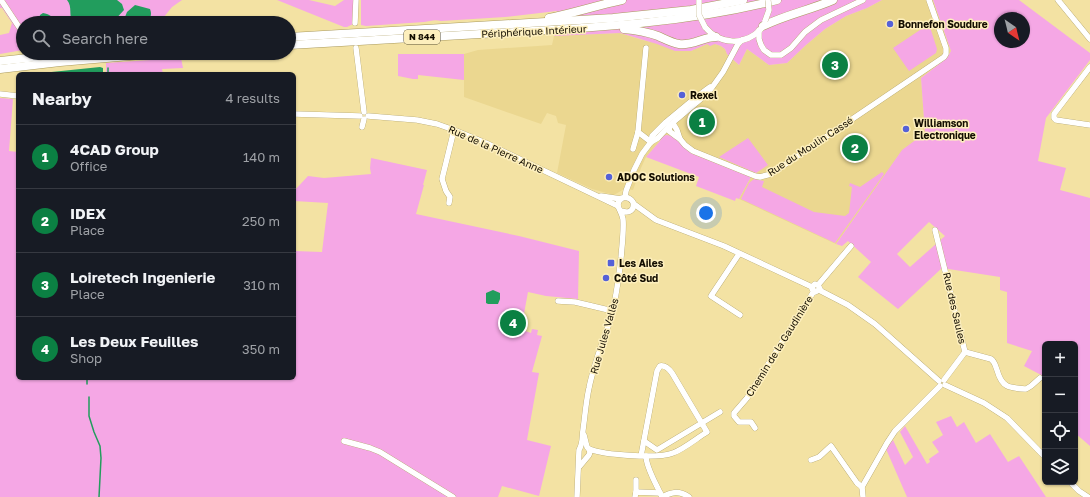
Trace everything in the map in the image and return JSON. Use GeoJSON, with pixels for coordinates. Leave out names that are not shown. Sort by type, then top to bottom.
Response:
{"type":"FeatureCollection","features":[{"type":"Feature","properties":{"kind":"highway"},"geometry":{"type":"LineString","coordinates":[[522,24],[528,20],[562,16],[622,0]]}},
{"type":"Feature","properties":{"kind":"highway","name":"N 844"},"geometry":{"type":"LineString","coordinates":[[296,37],[651,15],[691,10],[743,0]]}},
{"type":"Feature","properties":{"kind":"highway","name":"Périphérique Intérieur"},"geometry":{"type":"LineString","coordinates":[[296,45],[616,26],[723,12],[777,0]]}},
{"type":"Feature","properties":{"kind":"highway"},"geometry":{"type":"LineString","coordinates":[[762,26],[833,0]]}},
{"type":"Feature","properties":{"kind":"highway"},"geometry":{"type":"LineString","coordinates":[[616,26],[622,29],[642,31],[679,44],[688,44],[716,37]]}},
{"type":"Feature","properties":{"kind":"highway"},"geometry":{"type":"LineString","coordinates":[[0,61],[16,59]]}},
{"type":"Feature","properties":{"kind":"highway"},"geometry":{"type":"LineString","coordinates":[[0,69],[86,60]]}},
{"type":"Feature","properties":{"kind":"street"},"geometry":{"type":"LineString","coordinates":[[1,0],[16,22]]}},
{"type":"Feature","properties":{"kind":"street"},"geometry":{"type":"LineString","coordinates":[[355,23],[356,0]]}},
{"type":"Feature","properties":{"kind":"street"},"geometry":{"type":"LineString","coordinates":[[699,0],[699,15],[705,28],[716,37],[734,42],[745,40],[756,41],[767,53],[774,55],[781,55],[791,48],[805,32],[821,20],[864,0]]}},
{"type":"Feature","properties":{"kind":"street"},"geometry":{"type":"LineString","coordinates":[[761,45],[759,39],[768,10],[768,0]]}},
{"type":"Feature","properties":{"kind":"street","name":"Rue du Moulin Cassé"},"geometry":{"type":"LineString","coordinates":[[670,124],[669,131],[693,151],[755,176],[760,177],[771,174],[944,57],[946,54],[946,48],[929,0]]}},
{"type":"Feature","properties":{"kind":"street"},"geometry":{"type":"LineString","coordinates":[[1058,0],[1090,39]]}},
{"type":"Feature","properties":{"kind":"street"},"geometry":{"type":"LineString","coordinates":[[762,26],[738,44],[723,72],[712,86],[695,98],[670,124],[652,136],[651,142],[636,163],[626,191],[626,198],[632,209],[648,215],[656,220],[724,246],[816,288],[848,305],[875,324],[942,383],[984,403],[1007,418],[1042,454]]}},
{"type":"Feature","properties":{"kind":"street"},"geometry":{"type":"LineString","coordinates":[[726,41],[731,49],[731,57]]}},
{"type":"Feature","properties":{"kind":"street"},"geometry":{"type":"LineString","coordinates":[[356,48],[364,116],[362,127]]}},
{"type":"Feature","properties":{"kind":"street"},"geometry":{"type":"LineString","coordinates":[[633,149],[638,132],[646,48]]}},
{"type":"Feature","properties":{"kind":"street"},"geometry":{"type":"LineString","coordinates":[[1090,67],[1054,114],[1054,118],[1056,120],[1090,126]]}},
{"type":"Feature","properties":{"kind":"street"},"geometry":{"type":"LineString","coordinates":[[0,94],[16,96]]}},
{"type":"Feature","properties":{"kind":"street","name":"Rue de la Pierre Anne"},"geometry":{"type":"LineString","coordinates":[[296,114],[364,116],[417,120],[437,124],[486,143],[618,206]]}},
{"type":"Feature","properties":{"kind":"street"},"geometry":{"type":"LineString","coordinates":[[449,203],[450,197],[446,191],[442,179],[448,160],[454,130]]}},
{"type":"Feature","properties":{"kind":"street"},"geometry":{"type":"LineString","coordinates":[[638,132],[651,142]]}},
{"type":"Feature","properties":{"kind":"street","name":"Rue de la Pierre Anne"},"geometry":{"type":"LineString","coordinates":[[597,196],[626,198]]}},
{"type":"Feature","properties":{"kind":"street"},"geometry":{"type":"LineString","coordinates":[[626,198],[618,206],[622,212],[627,213],[632,209]]}},
{"type":"Feature","properties":{"kind":"street","name":"Rue Jules Vallès"},"geometry":{"type":"LineString","coordinates":[[623,239],[632,209]]}},
{"type":"Feature","properties":{"kind":"street","name":"Rue Jules Vallès"},"geometry":{"type":"LineString","coordinates":[[587,451],[583,432],[589,387],[613,311],[617,291],[623,239],[622,212]]}},
{"type":"Feature","properties":{"kind":"street","name":"Rue des Saules"},"geometry":{"type":"LineString","coordinates":[[862,488],[886,443],[895,431],[942,383],[965,352],[935,230]]}},
{"type":"Feature","properties":{"kind":"street"},"geometry":{"type":"LineString","coordinates":[[816,288],[851,246]]}},
{"type":"Feature","properties":{"kind":"street"},"geometry":{"type":"LineString","coordinates":[[739,254],[711,296],[740,314]]}},
{"type":"Feature","properties":{"kind":"street","name":"Chemin de la Gaudinière"},"geometry":{"type":"LineString","coordinates":[[755,428],[751,422],[739,422],[734,416],[734,412],[747,398],[816,288]]}},
{"type":"Feature","properties":{"kind":"street"},"geometry":{"type":"LineString","coordinates":[[558,301],[574,302],[613,311]]}},
{"type":"Feature","properties":{"kind":"street"},"geometry":{"type":"LineString","coordinates":[[965,352],[994,361],[998,375],[1003,384],[1007,386],[1026,389],[1040,378]]}},
{"type":"Feature","properties":{"kind":"street"},"geometry":{"type":"LineString","coordinates":[[577,497],[580,454],[582,456],[587,451],[644,456],[666,456],[675,453],[707,432],[672,373],[665,366],[660,366],[657,371],[644,441],[644,456],[661,496]]}},
{"type":"Feature","properties":{"kind":"street"},"geometry":{"type":"LineString","coordinates":[[644,441],[657,450],[720,412]]}},
{"type":"Feature","properties":{"kind":"street"},"geometry":{"type":"LineString","coordinates":[[344,441],[380,452],[453,497]]}},
{"type":"Feature","properties":{"kind":"street"},"geometry":{"type":"LineString","coordinates":[[811,460],[819,457],[831,446],[862,488],[863,497]]}},
{"type":"Feature","properties":{"kind":"street"},"geometry":{"type":"LineString","coordinates":[[579,468],[587,451]]}},
{"type":"Feature","properties":{"kind":"street"},"geometry":{"type":"LineString","coordinates":[[636,480],[636,494],[661,496],[674,492],[682,493],[689,497]]}},
{"type":"Feature","properties":{"kind":"street"},"geometry":{"type":"LineString","coordinates":[[1073,485],[1088,497]]}},
{"type":"Feature","properties":{"kind":"shaded area"},"geometry":{"type":"Polygon","coordinates":[[[0,0],[182,0],[172,7],[165,16],[16,16],[16,51],[0,54],[0,35],[9,33],[12,23],[2,8],[0,8],[0,0]]]}},
{"type":"Feature","properties":{"kind":"shaded area"},"geometry":{"type":"Polygon","coordinates":[[[67,0],[117,0],[122,4],[124,10],[118,16],[71,16],[69,3],[67,0]]]}},
{"type":"Feature","properties":{"kind":"shaded area"},"geometry":{"type":"Polygon","coordinates":[[[277,0],[309,0],[335,6],[344,0],[353,0],[353,24],[344,27],[277,0]]]}},
{"type":"Feature","properties":{"kind":"shaded area"},"geometry":{"type":"Polygon","coordinates":[[[361,0],[882,0],[867,8],[846,16],[825,29],[787,63],[769,65],[747,49],[739,65],[727,54],[725,49],[715,44],[710,46],[707,44],[691,51],[675,51],[620,33],[554,36],[557,11],[505,17],[441,21],[435,20],[366,26],[361,25],[361,0]]]}},
{"type":"Feature","properties":{"kind":"shaded area"},"geometry":{"type":"Polygon","coordinates":[[[882,0],[933,0],[951,51],[947,58],[921,78],[925,133],[902,151],[836,244],[739,199],[751,177],[693,154],[662,137],[646,157],[633,190],[624,189],[614,195],[592,189],[557,173],[566,125],[558,123],[556,116],[547,113],[541,124],[464,97],[464,54],[478,50],[552,45],[554,36],[620,33],[642,40],[691,51],[707,44],[715,44],[725,49],[727,54],[739,65],[747,49],[769,65],[787,63],[825,29],[846,16],[867,8],[882,0]]]}},
{"type":"Feature","properties":{"kind":"shaded area"},"geometry":{"type":"Polygon","coordinates":[[[933,0],[1019,0],[1090,53],[1090,60],[1046,118],[1038,161],[1066,168],[1060,190],[1090,198],[1090,446],[1078,436],[1078,341],[1042,341],[1042,375],[1024,366],[1032,351],[1007,343],[1007,292],[1000,290],[1000,277],[942,268],[898,309],[858,277],[871,262],[848,241],[842,246],[836,244],[902,150],[925,133],[921,78],[947,58],[951,51],[933,0]],[[929,222],[897,254],[910,267],[945,236],[929,222]]]}},
{"type":"Feature","properties":{"kind":"shaded area"},"geometry":{"type":"Polygon","coordinates":[[[135,5],[150,9],[151,14],[150,16],[125,16],[127,12],[135,5]]]}},
{"type":"Feature","properties":{"kind":"shaded area"},"geometry":{"type":"Polygon","coordinates":[[[43,13],[51,16],[40,16],[43,13]]]}},
{"type":"Feature","properties":{"kind":"shaded area"},"geometry":{"type":"Polygon","coordinates":[[[929,24],[937,49],[936,53],[909,71],[893,48],[929,24]]]}},
{"type":"Feature","properties":{"kind":"shaded area"},"geometry":{"type":"Polygon","coordinates":[[[398,54],[464,54],[464,80],[418,75],[418,79],[398,76],[398,54]]]}},
{"type":"Feature","properties":{"kind":"shaded area"},"geometry":{"type":"Polygon","coordinates":[[[151,60],[181,60],[183,68],[162,69],[163,72],[106,72],[106,63],[151,60]]]}},
{"type":"Feature","properties":{"kind":"shaded area"},"geometry":{"type":"Polygon","coordinates":[[[100,67],[103,68],[103,72],[51,72],[100,67]]]}},
{"type":"Feature","properties":{"kind":"shaded area"},"geometry":{"type":"Polygon","coordinates":[[[0,98],[13,99],[9,151],[16,152],[16,380],[296,380],[296,251],[322,252],[328,203],[296,201],[296,189],[308,176],[324,178],[371,174],[371,158],[427,170],[416,214],[519,236],[579,251],[578,299],[546,296],[528,292],[523,319],[519,329],[531,333],[532,329],[538,330],[537,335],[542,336],[532,372],[539,373],[527,440],[551,446],[539,496],[502,486],[498,497],[0,497],[0,98]]]}},
{"type":"Feature","properties":{"kind":"shaded area"},"geometry":{"type":"Polygon","coordinates":[[[666,135],[677,140],[693,154],[751,177],[739,199],[736,198],[735,201],[696,186],[699,177],[646,157],[662,137],[666,135]]]}},
{"type":"Feature","properties":{"kind":"shaded area"},"geometry":{"type":"Polygon","coordinates":[[[748,138],[768,165],[756,173],[719,157],[748,138]]]}},
{"type":"Feature","properties":{"kind":"shaded area"},"geometry":{"type":"Polygon","coordinates":[[[882,172],[884,174],[835,243],[741,199],[749,183],[754,179],[764,181],[762,187],[814,212],[845,216],[849,213],[852,187],[849,186],[850,183],[860,187],[882,172]]]}},
{"type":"Feature","properties":{"kind":"shaded area"},"geometry":{"type":"Polygon","coordinates":[[[493,290],[500,293],[500,299],[498,304],[488,304],[486,303],[486,293],[493,290]]]}},
{"type":"Feature","properties":{"kind":"shaded area"},"geometry":{"type":"Polygon","coordinates":[[[951,416],[957,427],[964,422],[976,443],[990,434],[1008,462],[1019,456],[1046,497],[907,497],[886,449],[893,440],[905,465],[913,457],[900,432],[905,426],[927,464],[930,462],[929,459],[939,452],[932,442],[943,435],[936,422],[951,416]]]}},
{"type":"Feature","properties":{"kind":"waterway"},"geometry":{"type":"LineString","coordinates":[[89,397],[89,416],[100,446],[101,458],[99,497]]}},
{"type":"Feature","properties":{"kind":"place","name":"Bonnefon Soudure"},"geometry":{"type":"Point","coordinates":[890,24]}},
{"type":"Feature","properties":{"kind":"place","name":"Loiretech Ingenierie"},"geometry":{"type":"Point","coordinates":[835,65]}},
{"type":"Feature","properties":{"kind":"place","name":"Rexel"},"geometry":{"type":"Point","coordinates":[682,95]}},
{"type":"Feature","properties":{"kind":"place","name":"4CAD Group"},"geometry":{"type":"Point","coordinates":[702,122]}},
{"type":"Feature","properties":{"kind":"place","name":"Williamson Electronique"},"geometry":{"type":"Point","coordinates":[906,129]}},
{"type":"Feature","properties":{"kind":"place","name":"IDEX"},"geometry":{"type":"Point","coordinates":[855,148]}},
{"type":"Feature","properties":{"kind":"place","name":"ADOC Solutions"},"geometry":{"type":"Point","coordinates":[609,177]}},
{"type":"Feature","properties":{"kind":"place","name":"Les Ailes"},"geometry":{"type":"Point","coordinates":[611,263]}},
{"type":"Feature","properties":{"kind":"place","name":"Côté Sud"},"geometry":{"type":"Point","coordinates":[606,278]}},
{"type":"Feature","properties":{"kind":"place","name":"Les Deux Feuilles"},"geometry":{"type":"Point","coordinates":[513,323]}}]}
